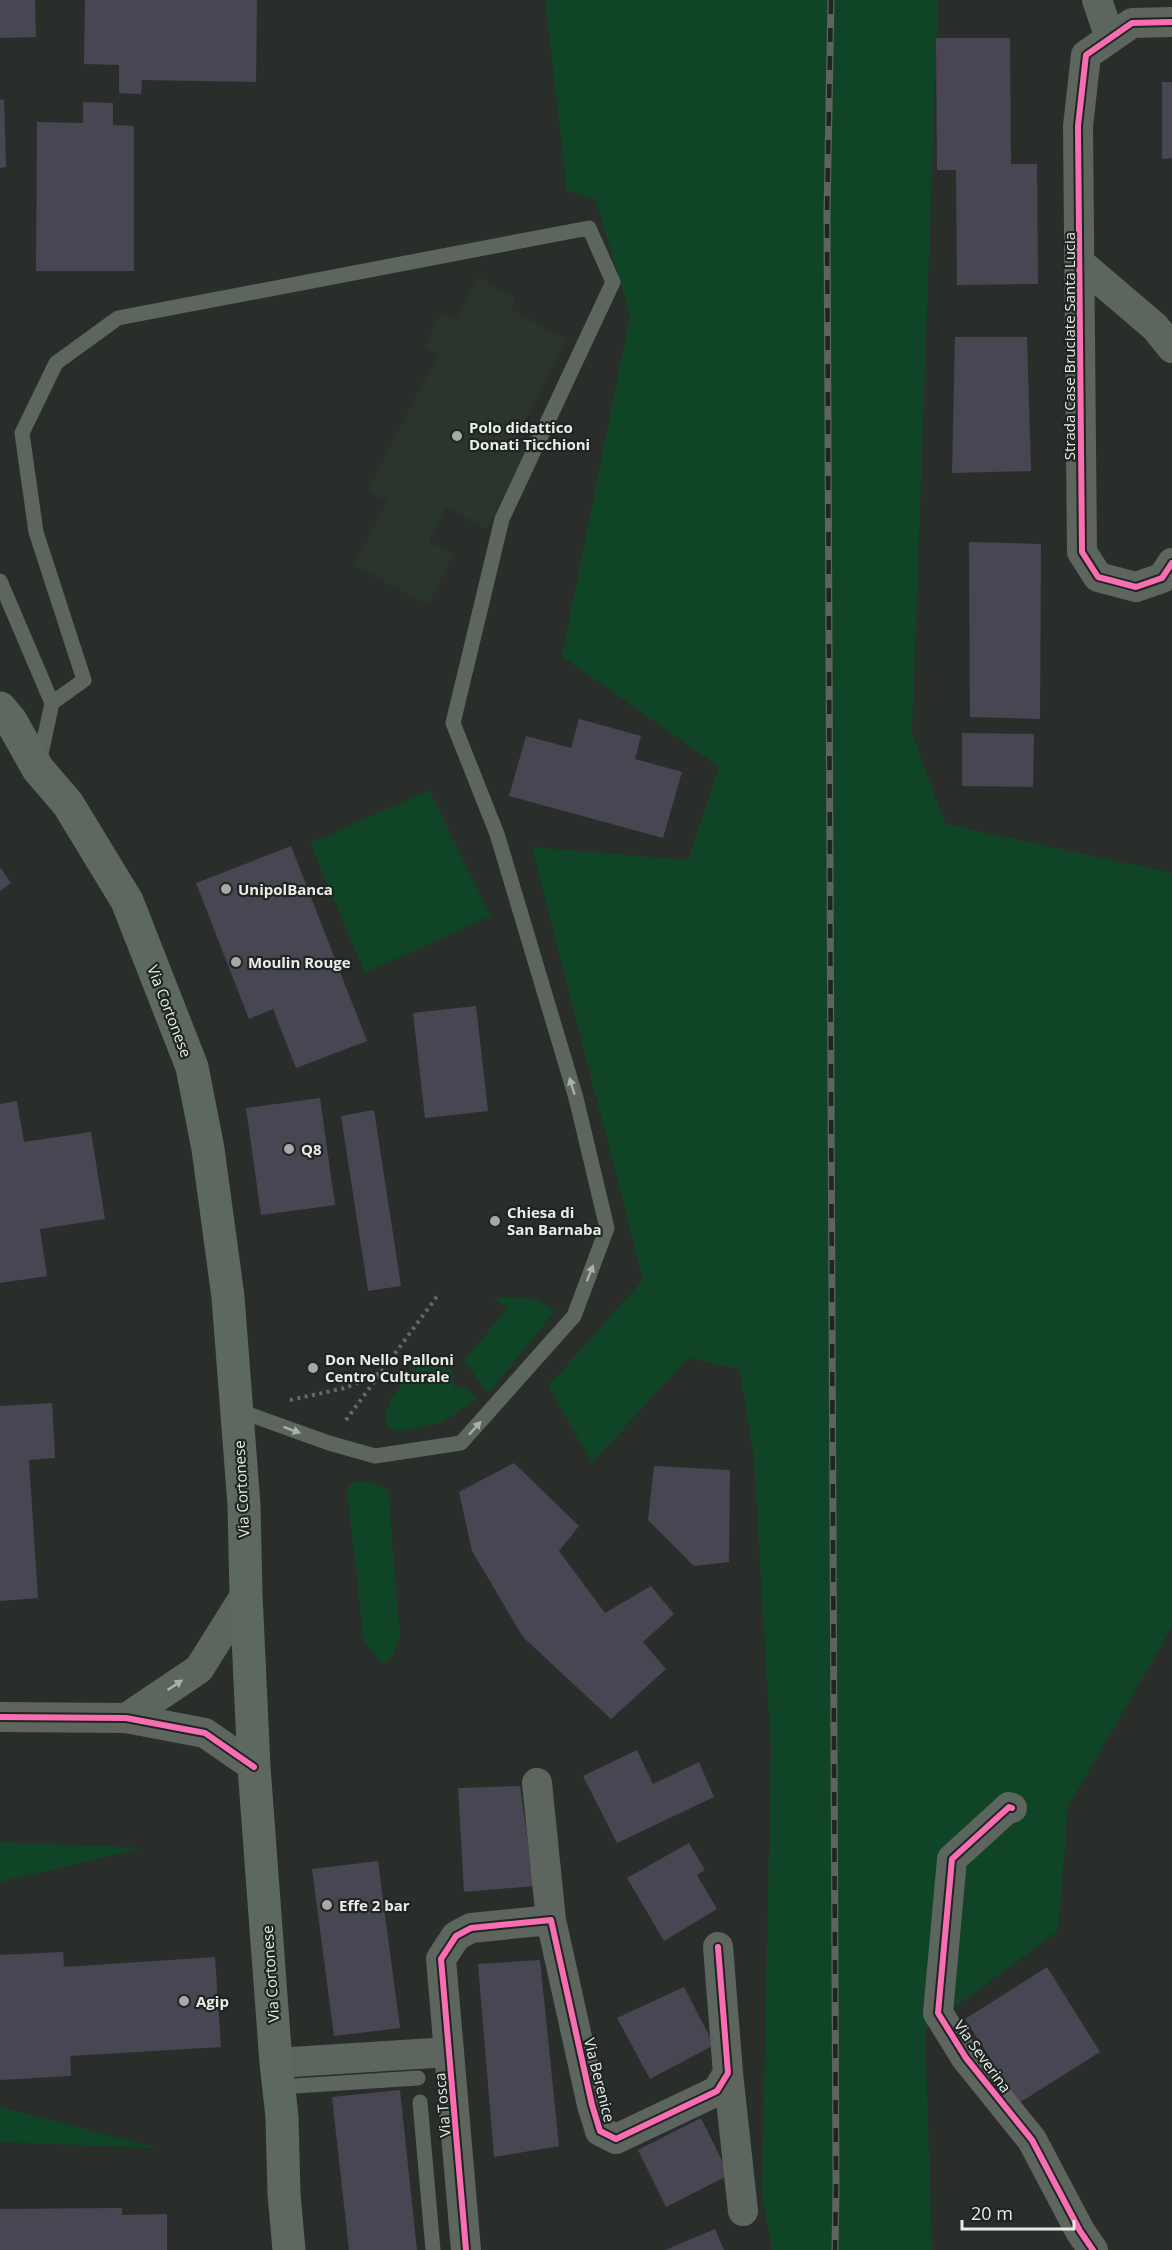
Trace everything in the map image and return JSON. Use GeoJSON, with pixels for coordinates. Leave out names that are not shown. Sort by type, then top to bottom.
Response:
{"type":"FeatureCollection","features":[{"type":"Feature","properties":{"kind":"main road","name":"Via Cortonese"},"geometry":{"type":"LineString","coordinates":[[0,708],[12,721],[38,769],[68,804],[127,901],[192,1067],[208,1149],[228,1297],[244,1505],[254,1767],[282,2117],[284,2194],[289,2250]]}},
{"type":"Feature","properties":{"kind":"main road","name":"Via Cortonese"},"geometry":{"type":"LineString","coordinates":[[0,743],[38,769]]}},
{"type":"Feature","properties":{"kind":"street"},"geometry":{"type":"LineString","coordinates":[[1097,0],[1110,38]]}},
{"type":"Feature","properties":{"kind":"street","name":"Strada Case Bruciate Santa Lucia"},"geometry":{"type":"LineString","coordinates":[[1172,22],[1132,23],[1086,55],[1078,126],[1082,552],[1098,577],[1136,587],[1162,578],[1172,563]]}},
{"type":"Feature","properties":{"kind":"street","name":"Strada Case Bruciate Santa Lucia"},"geometry":{"type":"LineString","coordinates":[[1080,263],[1155,327],[1172,348]]}},
{"type":"Feature","properties":{"kind":"street"},"geometry":{"type":"LineString","coordinates":[[126,1718],[199,1669],[246,1594]]}},
{"type":"Feature","properties":{"kind":"street"},"geometry":{"type":"LineString","coordinates":[[0,1717],[126,1718],[205,1733],[254,1767]]}},
{"type":"Feature","properties":{"kind":"street","name":"Via Berenice"},"geometry":{"type":"LineString","coordinates":[[537,1783],[551,1920],[592,2106],[600,2131],[616,2139],[717,2091],[728,2073]]}},
{"type":"Feature","properties":{"kind":"street","name":"Via Severina"},"geometry":{"type":"LineString","coordinates":[[1012,1808],[1009,1808],[952,1859],[938,2013],[966,2058],[1032,2140],[1080,2231],[1093,2250]]}},
{"type":"Feature","properties":{"kind":"street","name":"Via Tosca"},"geometry":{"type":"LineString","coordinates":[[466,2250],[441,1959],[456,1936],[471,1928],[551,1920]]}},
{"type":"Feature","properties":{"kind":"street"},"geometry":{"type":"LineString","coordinates":[[718,1947],[728,2073],[743,2211]]}},
{"type":"Feature","properties":{"kind":"street","name":"Via Tosca"},"geometry":{"type":"LineString","coordinates":[[278,2075],[449,2052]]}},
{"type":"Feature","properties":{"kind":"lane"},"geometry":{"type":"LineString","coordinates":[[52,703],[84,680],[36,532],[22,433],[56,363],[118,318],[589,228],[613,282],[502,519],[453,723],[497,834],[576,1098],[607,1228],[574,1316],[461,1443],[375,1456],[329,1443],[237,1410]]}},
{"type":"Feature","properties":{"kind":"lane"},"geometry":{"type":"LineString","coordinates":[[0,581],[52,703],[38,769]]}},
{"type":"Feature","properties":{"kind":"lane"},"geometry":{"type":"LineString","coordinates":[[278,2075],[418,2078]]}},
{"type":"Feature","properties":{"kind":"lane"},"geometry":{"type":"LineString","coordinates":[[420,2102],[433,2250]]}},
{"type":"Feature","properties":{"kind":"path"},"geometry":{"type":"LineString","coordinates":[[329,1443],[438,1295]]}},
{"type":"Feature","properties":{"kind":"path"},"geometry":{"type":"LineString","coordinates":[[237,1410],[345,1388],[381,1373]]}},
{"type":"Feature","properties":{"kind":"shaded area","name":"Polo didattico Donati Ticchioni"},"geometry":{"type":"Polygon","coordinates":[[[477,277],[516,297],[511,310],[566,338],[514,443],[527,450],[487,529],[446,508],[429,541],[454,554],[428,604],[354,566],[387,501],[368,491],[438,354],[425,347],[442,312],[456,319],[477,277]]]}},
{"type":"Feature","properties":{"kind":"green space"},"geometry":{"type":"Polygon","coordinates":[[[545,0],[938,0],[912,733],[945,824],[1172,873],[1172,1627],[1068,1807],[1058,1931],[925,2029],[932,2250],[772,2250],[762,2194],[771,1750],[754,1459],[740,1369],[688,1358],[592,1463],[548,1386],[643,1280],[532,847],[688,860],[719,767],[562,656],[630,315],[596,201],[567,190],[545,0]]]}},
{"type":"Feature","properties":{"kind":"green space"},"geometry":{"type":"Polygon","coordinates":[[[429,790],[491,916],[365,973],[310,843],[429,790]]]}},
{"type":"Feature","properties":{"kind":"green space"},"geometry":{"type":"Polygon","coordinates":[[[494,1297],[538,1299],[555,1311],[488,1394],[464,1360],[507,1309],[494,1297]]]}},
{"type":"Feature","properties":{"kind":"green space"},"geometry":{"type":"Polygon","coordinates":[[[449,1357],[455,1389],[465,1385],[476,1399],[443,1422],[398,1432],[388,1426],[385,1417],[391,1399],[413,1369],[430,1361],[449,1357]]]}},
{"type":"Feature","properties":{"kind":"green space"},"geometry":{"type":"Polygon","coordinates":[[[354,1481],[371,1482],[388,1490],[400,1637],[390,1660],[381,1662],[364,1641],[347,1488],[354,1481]]]}},
{"type":"Feature","properties":{"kind":"green space"},"geometry":{"type":"Polygon","coordinates":[[[0,1842],[143,1848],[0,1882],[0,1842]]]}},
{"type":"Feature","properties":{"kind":"green space"},"geometry":{"type":"Polygon","coordinates":[[[0,2107],[158,2148],[0,2142],[0,2107]]]}},
{"type":"Feature","properties":{"kind":"building"},"geometry":{"type":"Polygon","coordinates":[[[0,0],[35,0],[36,37],[0,38],[0,0]]]}},
{"type":"Feature","properties":{"kind":"building"},"geometry":{"type":"Polygon","coordinates":[[[85,0],[257,0],[256,82],[142,80],[141,94],[119,93],[119,65],[84,64],[85,0]]]}},
{"type":"Feature","properties":{"kind":"building"},"geometry":{"type":"Polygon","coordinates":[[[936,38],[1010,38],[1011,164],[1037,164],[1038,284],[957,285],[956,170],[937,170],[936,38]]]}},
{"type":"Feature","properties":{"kind":"building"},"geometry":{"type":"Polygon","coordinates":[[[1162,82],[1172,82],[1172,158],[1162,159],[1162,82]]]}},
{"type":"Feature","properties":{"kind":"building"},"geometry":{"type":"Polygon","coordinates":[[[4,99],[6,167],[0,168],[0,100],[4,99]]]}},
{"type":"Feature","properties":{"kind":"building"},"geometry":{"type":"Polygon","coordinates":[[[83,102],[113,103],[113,125],[134,126],[134,271],[36,271],[37,122],[83,123],[83,102]]]}},
{"type":"Feature","properties":{"kind":"building"},"geometry":{"type":"Polygon","coordinates":[[[955,337],[1027,337],[1031,471],[952,473],[955,337]]]}},
{"type":"Feature","properties":{"kind":"building"},"geometry":{"type":"Polygon","coordinates":[[[969,542],[1041,544],[1040,719],[970,717],[969,542]]]}},
{"type":"Feature","properties":{"kind":"building"},"geometry":{"type":"Polygon","coordinates":[[[579,719],[641,736],[635,759],[682,772],[663,838],[509,796],[526,736],[571,748],[579,719]]]}},
{"type":"Feature","properties":{"kind":"building"},"geometry":{"type":"Polygon","coordinates":[[[962,733],[1034,734],[1033,787],[962,786],[962,733]]]}},
{"type":"Feature","properties":{"kind":"building"},"geometry":{"type":"Polygon","coordinates":[[[291,846],[367,1041],[296,1068],[273,1009],[249,1019],[196,883],[291,846]]]}},
{"type":"Feature","properties":{"kind":"building"},"geometry":{"type":"Polygon","coordinates":[[[0,867],[11,883],[0,891],[0,867]]]}},
{"type":"Feature","properties":{"kind":"building"},"geometry":{"type":"Polygon","coordinates":[[[476,1006],[488,1111],[425,1118],[413,1013],[476,1006]]]}},
{"type":"Feature","properties":{"kind":"building"},"geometry":{"type":"Polygon","coordinates":[[[320,1098],[335,1205],[261,1215],[246,1108],[320,1098]]]}},
{"type":"Feature","properties":{"kind":"building"},"geometry":{"type":"Polygon","coordinates":[[[17,1101],[24,1142],[91,1132],[105,1219],[40,1229],[47,1276],[0,1283],[0,1104],[17,1101]]]}},
{"type":"Feature","properties":{"kind":"building"},"geometry":{"type":"Polygon","coordinates":[[[374,1110],[401,1286],[368,1291],[341,1116],[374,1110]]]}},
{"type":"Feature","properties":{"kind":"building"},"geometry":{"type":"Polygon","coordinates":[[[52,1403],[55,1458],[29,1460],[38,1598],[0,1601],[0,1406],[52,1403]]]}},
{"type":"Feature","properties":{"kind":"building"},"geometry":{"type":"Polygon","coordinates":[[[514,1463],[579,1526],[559,1551],[605,1613],[651,1586],[674,1614],[643,1642],[666,1669],[611,1719],[523,1637],[472,1551],[459,1492],[514,1463]]]}},
{"type":"Feature","properties":{"kind":"building"},"geometry":{"type":"Polygon","coordinates":[[[654,1466],[730,1470],[729,1562],[694,1566],[648,1520],[654,1466]]]}},
{"type":"Feature","properties":{"kind":"building"},"geometry":{"type":"Polygon","coordinates":[[[637,1750],[653,1784],[699,1762],[714,1797],[617,1843],[583,1776],[637,1750]]]}},
{"type":"Feature","properties":{"kind":"building"},"geometry":{"type":"Polygon","coordinates":[[[520,1786],[534,1886],[464,1892],[458,1788],[520,1786]]]}},
{"type":"Feature","properties":{"kind":"building"},"geometry":{"type":"Polygon","coordinates":[[[689,1843],[705,1870],[697,1875],[717,1909],[664,1941],[627,1878],[689,1843]]]}},
{"type":"Feature","properties":{"kind":"building"},"geometry":{"type":"Polygon","coordinates":[[[378,1861],[400,2028],[334,2036],[312,1869],[378,1861]]]}},
{"type":"Feature","properties":{"kind":"building"},"geometry":{"type":"Polygon","coordinates":[[[63,1952],[64,1967],[215,1957],[221,2047],[70,2056],[71,2076],[0,2080],[0,1955],[63,1952]]]}},
{"type":"Feature","properties":{"kind":"building"},"geometry":{"type":"Polygon","coordinates":[[[540,1960],[559,2146],[494,2157],[478,1964],[540,1960]]]}},
{"type":"Feature","properties":{"kind":"building"},"geometry":{"type":"Polygon","coordinates":[[[1047,1967],[1100,2052],[1019,2103],[965,2019],[1047,1967]]]}},
{"type":"Feature","properties":{"kind":"building"},"geometry":{"type":"Polygon","coordinates":[[[684,1987],[714,2045],[650,2079],[617,2018],[684,1987]]]}},
{"type":"Feature","properties":{"kind":"building"},"geometry":{"type":"Polygon","coordinates":[[[400,2090],[417,2250],[349,2250],[332,2097],[400,2090]]]}},
{"type":"Feature","properties":{"kind":"building"},"geometry":{"type":"Polygon","coordinates":[[[701,2118],[729,2175],[666,2207],[638,2150],[701,2118]]]}},
{"type":"Feature","properties":{"kind":"building"},"geometry":{"type":"Polygon","coordinates":[[[122,2208],[122,2215],[167,2214],[167,2250],[0,2250],[0,2209],[122,2208]]]}},
{"type":"Feature","properties":{"kind":"building"},"geometry":{"type":"Polygon","coordinates":[[[715,2229],[724,2250],[665,2250],[715,2229]]]}},
{"type":"Feature","properties":{"kind":"railway"},"geometry":{"type":"LineString","coordinates":[[831,0],[827,213],[835,2250]]}},
{"type":"Feature","properties":{"kind":"cycle path"},"geometry":{"type":"LineString","coordinates":[[1172,22],[1132,23],[1086,55],[1078,126],[1082,552],[1098,577],[1136,587],[1162,578],[1172,563]]}},
{"type":"Feature","properties":{"kind":"cycle path"},"geometry":{"type":"LineString","coordinates":[[0,1717],[126,1718],[205,1733],[254,1767]]}},
{"type":"Feature","properties":{"kind":"cycle path"},"geometry":{"type":"LineString","coordinates":[[1012,1808],[1009,1807],[952,1859],[938,2013],[966,2058],[1032,2140],[1080,2231],[1093,2250]]}},
{"type":"Feature","properties":{"kind":"cycle path"},"geometry":{"type":"LineString","coordinates":[[466,2250],[441,1959],[456,1936],[471,1928],[551,1920],[592,2105],[600,2131],[616,2139],[717,2091],[728,2073],[718,1947]]}},
{"type":"Feature","properties":{"kind":"place","name":"Polo didattico Donati Ticchioni"},"geometry":{"type":"Point","coordinates":[457,436]}},
{"type":"Feature","properties":{"kind":"place","name":"UnipolBanca"},"geometry":{"type":"Point","coordinates":[226,889]}},
{"type":"Feature","properties":{"kind":"place","name":"Moulin Rouge"},"geometry":{"type":"Point","coordinates":[236,962]}},
{"type":"Feature","properties":{"kind":"place","name":"Q8"},"geometry":{"type":"Point","coordinates":[289,1149]}},
{"type":"Feature","properties":{"kind":"place","name":"Chiesa di San Barnaba"},"geometry":{"type":"Point","coordinates":[495,1221]}},
{"type":"Feature","properties":{"kind":"place","name":"Don Nello Palloni Centro Culturale"},"geometry":{"type":"Point","coordinates":[313,1368]}},
{"type":"Feature","properties":{"kind":"place","name":"Effe 2 bar"},"geometry":{"type":"Point","coordinates":[327,1905]}},
{"type":"Feature","properties":{"kind":"place","name":"Agip"},"geometry":{"type":"Point","coordinates":[184,2001]}}]}
